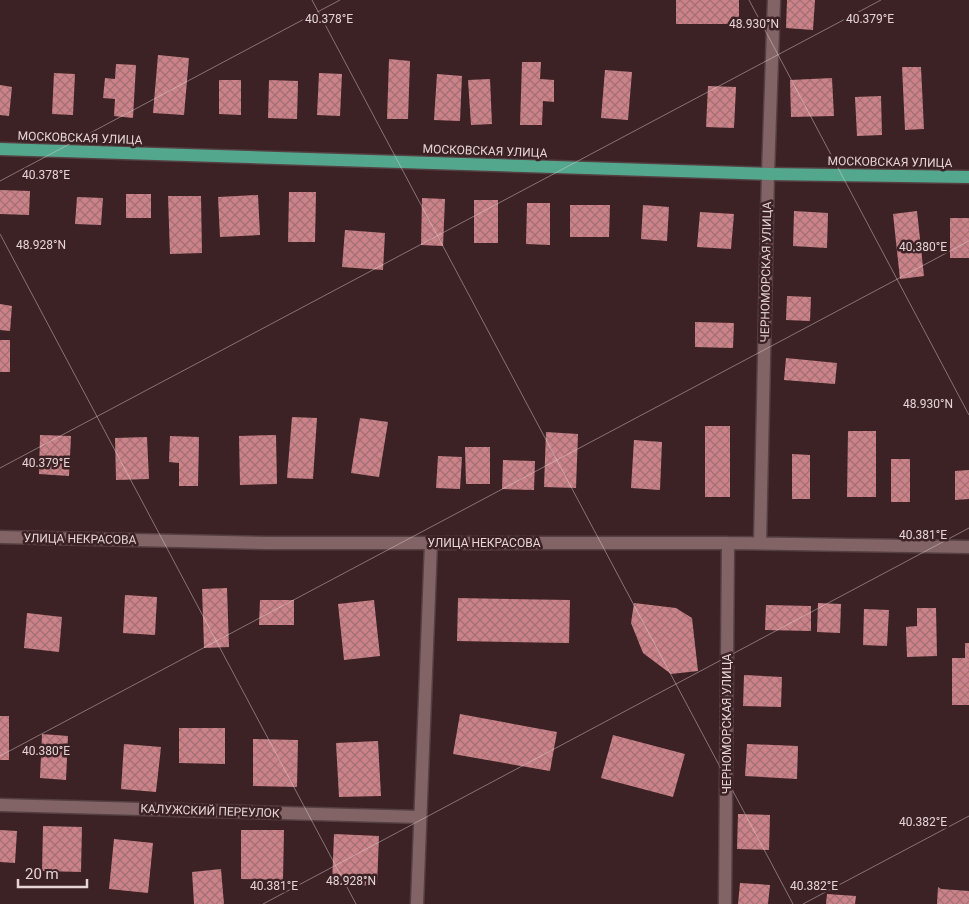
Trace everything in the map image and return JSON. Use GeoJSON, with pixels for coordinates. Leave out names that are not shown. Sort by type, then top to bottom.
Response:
{"type":"FeatureCollection","features":[{"type":"Feature","properties":{"kind":"main road","name":"МОСКОВСКАЯ УЛИЦА"},"geometry":{"type":"LineString","coordinates":[[0,149],[768,174],[969,177]]}},
{"type":"Feature","properties":{"kind":"street","name":"ЧЕРНОМОРСКАЯ УЛИЦА"},"geometry":{"type":"LineString","coordinates":[[760,543],[768,174],[774,0]]}},
{"type":"Feature","properties":{"kind":"street","name":"УЛИЦА НЕКРАСОВА"},"geometry":{"type":"LineString","coordinates":[[0,537],[266,543],[760,543],[969,547]]}},
{"type":"Feature","properties":{"kind":"street"},"geometry":{"type":"LineString","coordinates":[[417,904],[431,543]]}},
{"type":"Feature","properties":{"kind":"street","name":"ЧЕРНОМОРСКАЯ УЛИЦА"},"geometry":{"type":"LineString","coordinates":[[725,904],[728,543]]}},
{"type":"Feature","properties":{"kind":"street","name":"КАЛУЖСКИЙ ПЕРЕУЛОК"},"geometry":{"type":"LineString","coordinates":[[0,804],[420,817]]}},
{"type":"Feature","properties":{"kind":"building"},"geometry":{"type":"Polygon","coordinates":[[[676,0],[739,0],[739,24],[676,24],[676,0]]]}},
{"type":"Feature","properties":{"kind":"building"},"geometry":{"type":"Polygon","coordinates":[[[787,0],[815,0],[813,30],[786,28],[787,0]]]}},
{"type":"Feature","properties":{"kind":"building"},"geometry":{"type":"Polygon","coordinates":[[[158,55],[189,58],[184,115],[153,113],[158,55]]]}},
{"type":"Feature","properties":{"kind":"building"},"geometry":{"type":"Polygon","coordinates":[[[389,59],[410,61],[408,119],[387,119],[389,59]]]}},
{"type":"Feature","properties":{"kind":"building"},"geometry":{"type":"Polygon","coordinates":[[[522,62],[541,62],[540,79],[554,80],[554,102],[543,101],[542,125],[520,125],[522,62]]]}},
{"type":"Feature","properties":{"kind":"building"},"geometry":{"type":"Polygon","coordinates":[[[116,64],[136,65],[133,118],[114,116],[115,99],[103,98],[105,78],[115,79],[116,64]]]}},
{"type":"Feature","properties":{"kind":"building"},"geometry":{"type":"Polygon","coordinates":[[[902,67],[921,67],[924,129],[905,130],[902,67]]]}},
{"type":"Feature","properties":{"kind":"building"},"geometry":{"type":"Polygon","coordinates":[[[605,70],[632,72],[628,120],[601,118],[605,70]]]}},
{"type":"Feature","properties":{"kind":"building"},"geometry":{"type":"Polygon","coordinates":[[[54,73],[75,74],[73,115],[52,114],[54,73]]]}},
{"type":"Feature","properties":{"kind":"building"},"geometry":{"type":"Polygon","coordinates":[[[319,73],[342,74],[340,116],[317,115],[319,73]]]}},
{"type":"Feature","properties":{"kind":"building"},"geometry":{"type":"Polygon","coordinates":[[[437,74],[462,76],[460,121],[434,120],[437,74]]]}},
{"type":"Feature","properties":{"kind":"building"},"geometry":{"type":"Polygon","coordinates":[[[832,78],[834,116],[791,117],[790,80],[832,78]]]}},
{"type":"Feature","properties":{"kind":"building"},"geometry":{"type":"Polygon","coordinates":[[[490,79],[492,124],[471,125],[468,80],[490,79]]]}},
{"type":"Feature","properties":{"kind":"building"},"geometry":{"type":"Polygon","coordinates":[[[219,80],[241,80],[241,115],[219,114],[219,80]]]}},
{"type":"Feature","properties":{"kind":"building"},"geometry":{"type":"Polygon","coordinates":[[[269,80],[298,81],[297,119],[268,118],[269,80]]]}},
{"type":"Feature","properties":{"kind":"building"},"geometry":{"type":"Polygon","coordinates":[[[0,85],[12,87],[9,116],[0,115],[0,85]]]}},
{"type":"Feature","properties":{"kind":"building"},"geometry":{"type":"Polygon","coordinates":[[[708,86],[736,87],[734,128],[706,127],[708,86]]]}},
{"type":"Feature","properties":{"kind":"building"},"geometry":{"type":"Polygon","coordinates":[[[881,96],[882,135],[857,136],[855,97],[881,96]]]}},
{"type":"Feature","properties":{"kind":"building"},"geometry":{"type":"Polygon","coordinates":[[[0,190],[30,191],[29,215],[0,214],[0,190]]]}},
{"type":"Feature","properties":{"kind":"building"},"geometry":{"type":"Polygon","coordinates":[[[289,192],[316,192],[315,242],[288,242],[289,192]]]}},
{"type":"Feature","properties":{"kind":"building"},"geometry":{"type":"Polygon","coordinates":[[[126,194],[151,194],[151,218],[126,218],[126,194]]]}},
{"type":"Feature","properties":{"kind":"building"},"geometry":{"type":"Polygon","coordinates":[[[258,195],[260,235],[220,237],[218,197],[258,195]]]}},
{"type":"Feature","properties":{"kind":"building"},"geometry":{"type":"Polygon","coordinates":[[[168,196],[201,196],[202,253],[170,254],[168,196]]]}},
{"type":"Feature","properties":{"kind":"building"},"geometry":{"type":"Polygon","coordinates":[[[77,197],[103,198],[101,225],[75,224],[77,197]]]}},
{"type":"Feature","properties":{"kind":"building"},"geometry":{"type":"Polygon","coordinates":[[[422,198],[445,199],[443,246],[421,245],[422,198]]]}},
{"type":"Feature","properties":{"kind":"building"},"geometry":{"type":"Polygon","coordinates":[[[474,200],[498,200],[498,243],[474,243],[474,200]]]}},
{"type":"Feature","properties":{"kind":"building"},"geometry":{"type":"Polygon","coordinates":[[[527,203],[550,203],[550,245],[526,244],[527,203]]]}},
{"type":"Feature","properties":{"kind":"building"},"geometry":{"type":"Polygon","coordinates":[[[570,205],[610,205],[609,237],[570,237],[570,205]]]}},
{"type":"Feature","properties":{"kind":"building"},"geometry":{"type":"Polygon","coordinates":[[[643,205],[669,207],[667,241],[641,239],[643,205]]]}},
{"type":"Feature","properties":{"kind":"building"},"geometry":{"type":"Polygon","coordinates":[[[794,211],[828,213],[827,248],[793,246],[794,211]]]}},
{"type":"Feature","properties":{"kind":"building"},"geometry":{"type":"Polygon","coordinates":[[[917,211],[924,276],[900,279],[893,214],[917,211]]]}},
{"type":"Feature","properties":{"kind":"building"},"geometry":{"type":"Polygon","coordinates":[[[700,212],[734,214],[731,249],[697,247],[700,212]]]}},
{"type":"Feature","properties":{"kind":"building"},"geometry":{"type":"Polygon","coordinates":[[[950,218],[969,218],[969,258],[950,258],[950,218]]]}},
{"type":"Feature","properties":{"kind":"building"},"geometry":{"type":"Polygon","coordinates":[[[345,230],[385,233],[383,270],[342,267],[345,230]]]}},
{"type":"Feature","properties":{"kind":"building"},"geometry":{"type":"Polygon","coordinates":[[[787,296],[811,297],[810,321],[786,320],[787,296]]]}},
{"type":"Feature","properties":{"kind":"building"},"geometry":{"type":"Polygon","coordinates":[[[0,304],[12,306],[10,331],[0,330],[0,304]]]}},
{"type":"Feature","properties":{"kind":"building"},"geometry":{"type":"Polygon","coordinates":[[[695,322],[734,323],[733,348],[695,347],[695,322]]]}},
{"type":"Feature","properties":{"kind":"building"},"geometry":{"type":"Polygon","coordinates":[[[0,340],[10,340],[10,372],[0,372],[0,340]]]}},
{"type":"Feature","properties":{"kind":"building"},"geometry":{"type":"Polygon","coordinates":[[[786,358],[837,363],[835,384],[784,380],[786,358]]]}},
{"type":"Feature","properties":{"kind":"building"},"geometry":{"type":"Polygon","coordinates":[[[292,417],[317,418],[313,479],[287,478],[292,417]]]}},
{"type":"Feature","properties":{"kind":"building"},"geometry":{"type":"Polygon","coordinates":[[[360,418],[388,422],[379,477],[351,473],[360,418]]]}},
{"type":"Feature","properties":{"kind":"building"},"geometry":{"type":"Polygon","coordinates":[[[705,426],[730,426],[730,497],[705,497],[705,426]]]}},
{"type":"Feature","properties":{"kind":"building"},"geometry":{"type":"Polygon","coordinates":[[[848,431],[876,431],[876,497],[847,497],[848,431]]]}},
{"type":"Feature","properties":{"kind":"building"},"geometry":{"type":"Polygon","coordinates":[[[546,432],[578,434],[576,488],[544,487],[546,432]]]}},
{"type":"Feature","properties":{"kind":"building"},"geometry":{"type":"Polygon","coordinates":[[[40,435],[71,436],[69,476],[39,474],[40,435]]]}},
{"type":"Feature","properties":{"kind":"building"},"geometry":{"type":"Polygon","coordinates":[[[276,435],[277,484],[240,485],[239,436],[276,435]]]}},
{"type":"Feature","properties":{"kind":"building"},"geometry":{"type":"Polygon","coordinates":[[[170,436],[199,437],[198,486],[179,486],[179,463],[169,462],[170,436]]]}},
{"type":"Feature","properties":{"kind":"building"},"geometry":{"type":"Polygon","coordinates":[[[147,437],[149,479],[116,480],[115,438],[147,437]]]}},
{"type":"Feature","properties":{"kind":"building"},"geometry":{"type":"Polygon","coordinates":[[[634,440],[662,442],[660,490],[631,488],[634,440]]]}},
{"type":"Feature","properties":{"kind":"building"},"geometry":{"type":"Polygon","coordinates":[[[465,447],[490,447],[490,484],[466,484],[465,447]]]}},
{"type":"Feature","properties":{"kind":"building"},"geometry":{"type":"Polygon","coordinates":[[[792,454],[810,455],[810,499],[792,499],[792,454]]]}},
{"type":"Feature","properties":{"kind":"building"},"geometry":{"type":"Polygon","coordinates":[[[438,456],[462,457],[460,489],[436,488],[438,456]]]}},
{"type":"Feature","properties":{"kind":"building"},"geometry":{"type":"Polygon","coordinates":[[[891,459],[910,459],[910,502],[891,502],[891,459]]]}},
{"type":"Feature","properties":{"kind":"building"},"geometry":{"type":"Polygon","coordinates":[[[503,460],[535,461],[534,490],[502,489],[503,460]]]}},
{"type":"Feature","properties":{"kind":"building"},"geometry":{"type":"Polygon","coordinates":[[[969,470],[969,499],[955,500],[955,471],[969,470]]]}},
{"type":"Feature","properties":{"kind":"building"},"geometry":{"type":"Polygon","coordinates":[[[227,588],[229,647],[204,648],[202,589],[227,588]]]}},
{"type":"Feature","properties":{"kind":"building"},"geometry":{"type":"Polygon","coordinates":[[[125,595],[157,597],[155,635],[123,633],[125,595]]]}},
{"type":"Feature","properties":{"kind":"building"},"geometry":{"type":"Polygon","coordinates":[[[458,598],[570,600],[569,643],[457,641],[458,598]]]}},
{"type":"Feature","properties":{"kind":"building"},"geometry":{"type":"Polygon","coordinates":[[[260,600],[294,600],[294,625],[259,625],[260,600]]]}},
{"type":"Feature","properties":{"kind":"building"},"geometry":{"type":"Polygon","coordinates":[[[374,600],[380,656],[344,660],[338,604],[374,600]]]}},
{"type":"Feature","properties":{"kind":"building"},"geometry":{"type":"Polygon","coordinates":[[[634,603],[676,608],[692,618],[698,671],[671,674],[643,653],[631,623],[634,603]]]}},
{"type":"Feature","properties":{"kind":"building"},"geometry":{"type":"Polygon","coordinates":[[[818,603],[841,604],[840,633],[817,632],[818,603]]]}},
{"type":"Feature","properties":{"kind":"building"},"geometry":{"type":"Polygon","coordinates":[[[766,605],[811,606],[811,631],[765,630],[766,605]]]}},
{"type":"Feature","properties":{"kind":"building"},"geometry":{"type":"Polygon","coordinates":[[[917,608],[936,608],[937,656],[907,657],[906,627],[917,626],[917,608]]]}},
{"type":"Feature","properties":{"kind":"building"},"geometry":{"type":"Polygon","coordinates":[[[864,609],[889,610],[887,646],[863,645],[864,609]]]}},
{"type":"Feature","properties":{"kind":"building"},"geometry":{"type":"Polygon","coordinates":[[[27,613],[62,617],[59,652],[24,648],[27,613]]]}},
{"type":"Feature","properties":{"kind":"building"},"geometry":{"type":"Polygon","coordinates":[[[965,643],[969,643],[969,705],[952,705],[952,658],[965,658],[965,643]]]}},
{"type":"Feature","properties":{"kind":"building"},"geometry":{"type":"Polygon","coordinates":[[[744,675],[782,677],[781,707],[743,706],[744,675]]]}},
{"type":"Feature","properties":{"kind":"building"},"geometry":{"type":"Polygon","coordinates":[[[460,714],[557,732],[550,771],[453,754],[460,714]]]}},
{"type":"Feature","properties":{"kind":"building"},"geometry":{"type":"Polygon","coordinates":[[[0,716],[9,716],[9,760],[0,760],[0,716]]]}},
{"type":"Feature","properties":{"kind":"building"},"geometry":{"type":"Polygon","coordinates":[[[179,728],[225,728],[225,764],[179,763],[179,728]]]}},
{"type":"Feature","properties":{"kind":"building"},"geometry":{"type":"Polygon","coordinates":[[[42,734],[68,736],[66,780],[40,778],[42,734]]]}},
{"type":"Feature","properties":{"kind":"building"},"geometry":{"type":"Polygon","coordinates":[[[613,735],[685,754],[673,797],[601,778],[613,735]]]}},
{"type":"Feature","properties":{"kind":"building"},"geometry":{"type":"Polygon","coordinates":[[[253,739],[298,740],[297,787],[253,786],[253,739]]]}},
{"type":"Feature","properties":{"kind":"building"},"geometry":{"type":"Polygon","coordinates":[[[378,741],[381,796],[339,797],[336,743],[378,741]]]}},
{"type":"Feature","properties":{"kind":"building"},"geometry":{"type":"Polygon","coordinates":[[[124,744],[161,747],[156,792],[121,789],[124,744]]]}},
{"type":"Feature","properties":{"kind":"building"},"geometry":{"type":"Polygon","coordinates":[[[747,744],[798,746],[797,779],[745,776],[747,744]]]}},
{"type":"Feature","properties":{"kind":"building"},"geometry":{"type":"Polygon","coordinates":[[[738,814],[770,815],[769,850],[737,849],[738,814]]]}},
{"type":"Feature","properties":{"kind":"building"},"geometry":{"type":"Polygon","coordinates":[[[43,826],[82,827],[81,872],[42,871],[43,826]]]}},
{"type":"Feature","properties":{"kind":"building"},"geometry":{"type":"Polygon","coordinates":[[[0,830],[17,831],[15,863],[0,862],[0,830]]]}},
{"type":"Feature","properties":{"kind":"building"},"geometry":{"type":"Polygon","coordinates":[[[241,830],[284,830],[283,880],[241,879],[241,830]]]}},
{"type":"Feature","properties":{"kind":"building"},"geometry":{"type":"Polygon","coordinates":[[[334,834],[379,836],[377,886],[332,884],[334,834]]]}},
{"type":"Feature","properties":{"kind":"building"},"geometry":{"type":"Polygon","coordinates":[[[114,839],[153,843],[148,893],[109,889],[114,839]]]}},
{"type":"Feature","properties":{"kind":"building"},"geometry":{"type":"Polygon","coordinates":[[[221,869],[224,904],[194,904],[192,872],[221,869]]]}},
{"type":"Feature","properties":{"kind":"building"},"geometry":{"type":"Polygon","coordinates":[[[740,883],[770,885],[768,904],[738,904],[740,883]]]}},
{"type":"Feature","properties":{"kind":"building"},"geometry":{"type":"Polygon","coordinates":[[[938,887],[941,889],[969,891],[969,904],[937,904],[938,887]]]}},
{"type":"Feature","properties":{"kind":"building"},"geometry":{"type":"Polygon","coordinates":[[[827,894],[856,896],[855,904],[826,904],[827,894]]]}}]}
